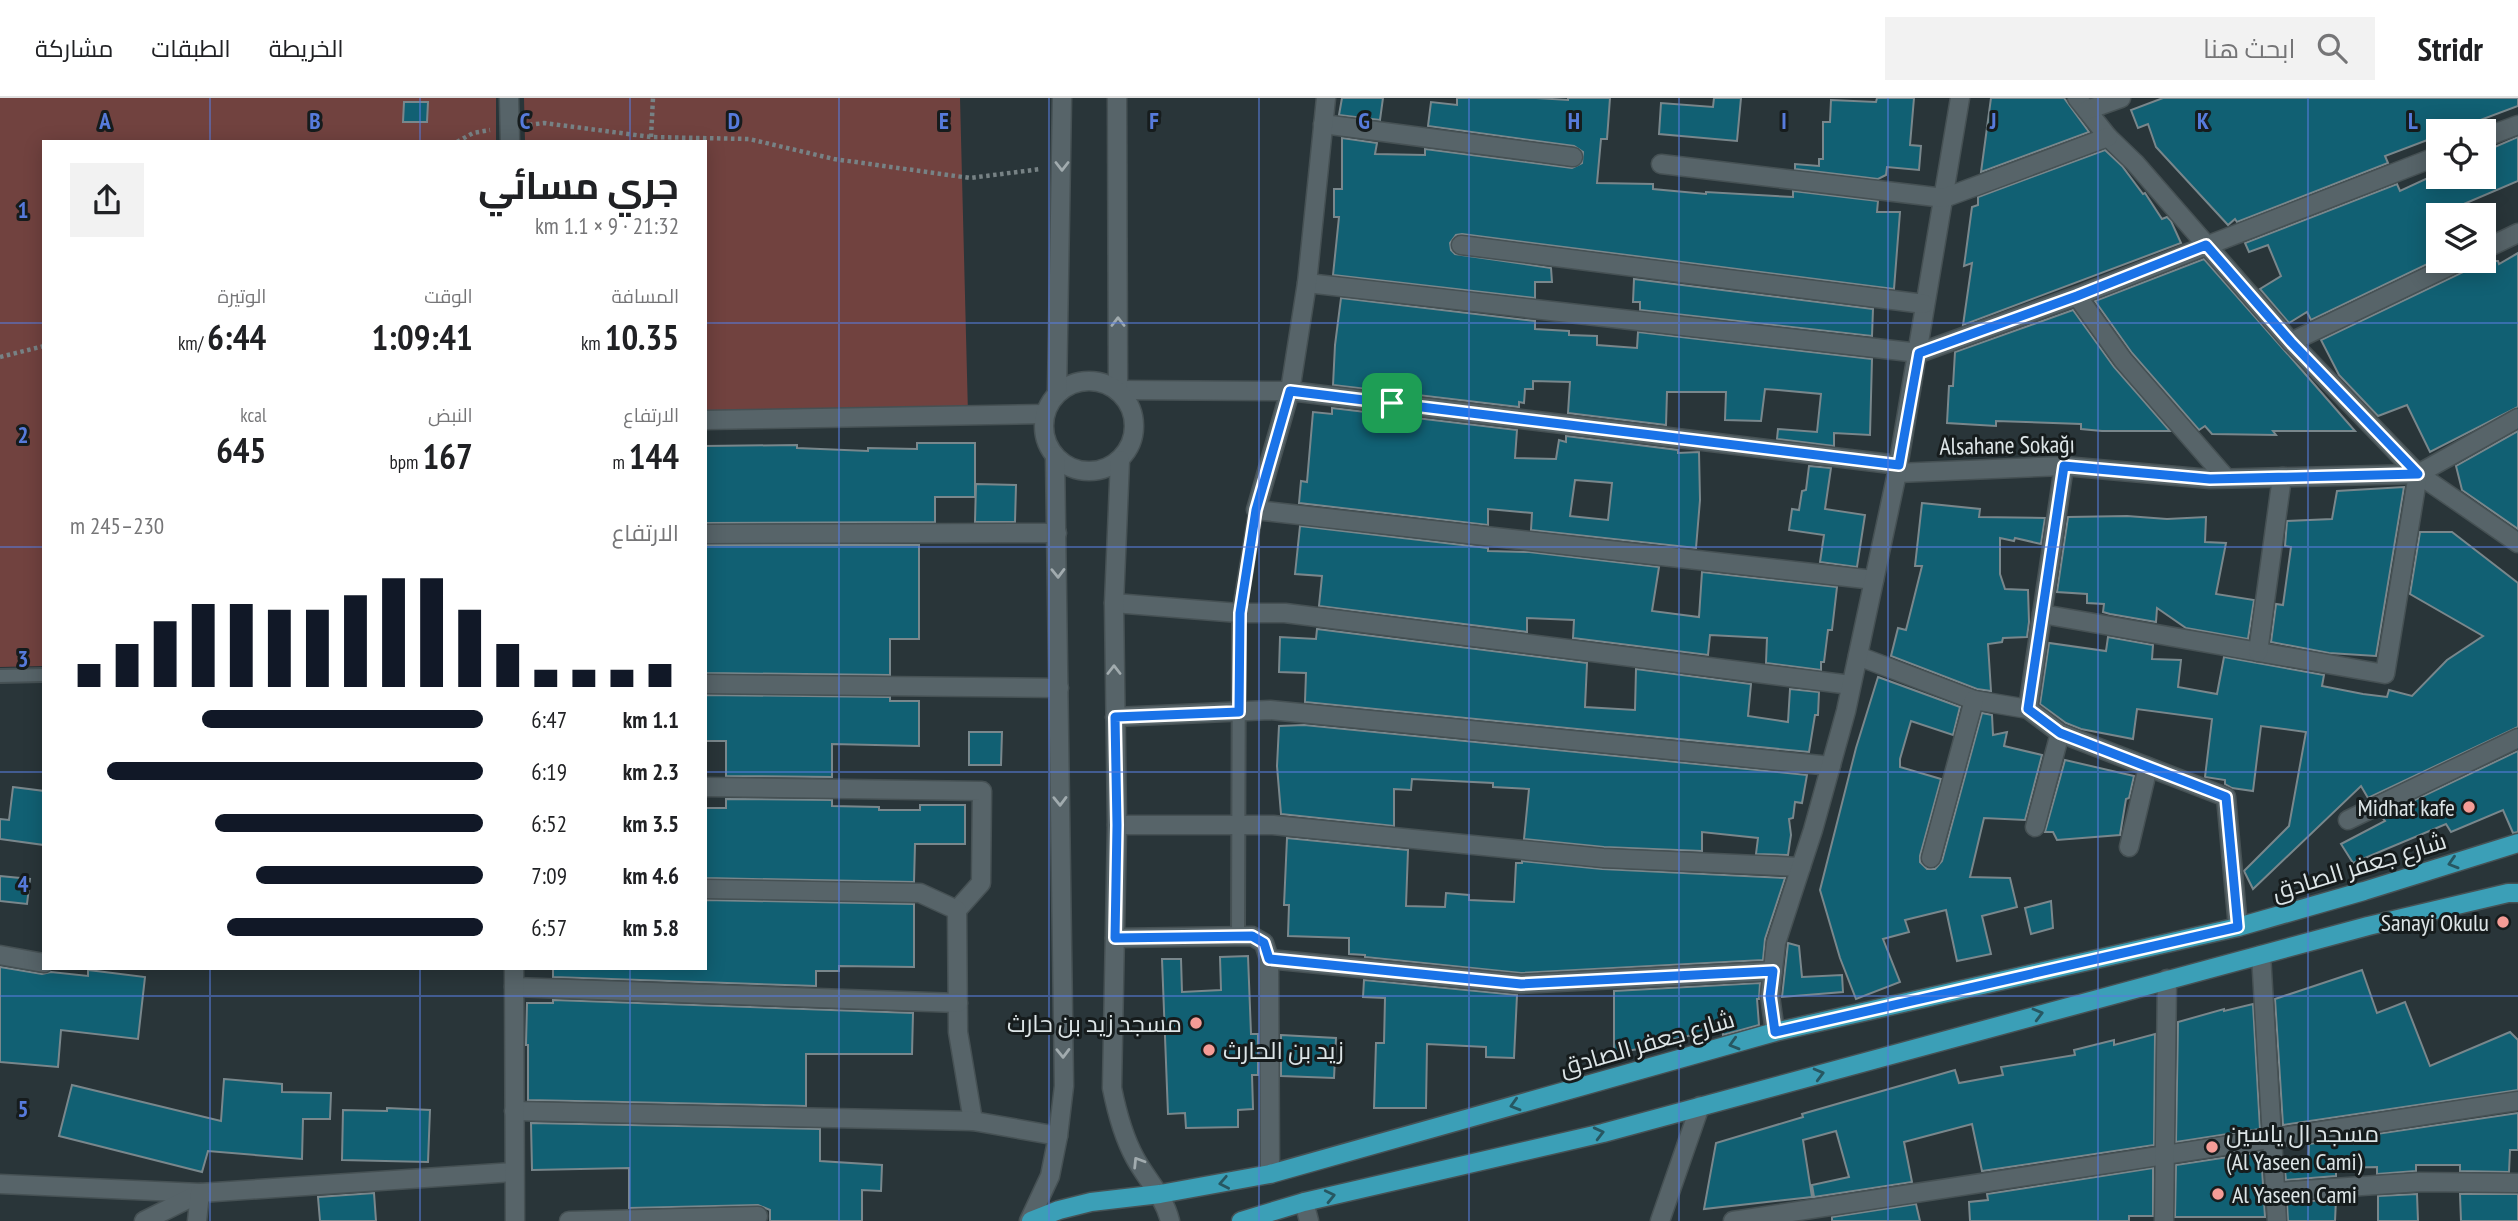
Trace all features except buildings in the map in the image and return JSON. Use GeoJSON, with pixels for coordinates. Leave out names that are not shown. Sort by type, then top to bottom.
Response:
{"type":"FeatureCollection","features":[{"type":"Feature","properties":{"kind":"main road","name":"شارع جعفر الصادق"},"geometry":{"type":"LineString","coordinates":[[1030,1221],[1091,1202],[1160,1194],[1270,1174],[1775,1032],[2238,927],[2518,843]]}},
{"type":"Feature","properties":{"kind":"main road"},"geometry":{"type":"LineString","coordinates":[[1241,1221],[1304,1202],[1603,1133],[2368,926],[2518,892]]}},
{"type":"Feature","properties":{"kind":"street"},"geometry":{"type":"LineString","coordinates":[[509,98],[510,135]]}},
{"type":"Feature","properties":{"kind":"street"},"geometry":{"type":"LineString","coordinates":[[1057,393],[1062,98]]}},
{"type":"Feature","properties":{"kind":"street"},"geometry":{"type":"LineString","coordinates":[[1117,98],[1118,390]]}},
{"type":"Feature","properties":{"kind":"street"},"geometry":{"type":"LineString","coordinates":[[1326,98],[1307,283],[1290,391],[1256,510],[1874,580]]}},
{"type":"Feature","properties":{"kind":"street","name":"Alsahane Sokağı"},"geometry":{"type":"LineString","coordinates":[[1959,98],[1898,469],[2064,466],[2210,479],[2418,474]]}},
{"type":"Feature","properties":{"kind":"street"},"geometry":{"type":"LineString","coordinates":[[2121,98],[2082,104],[2108,137],[2136,163],[2291,342],[2418,474],[2518,543]]}},
{"type":"Feature","properties":{"kind":"street"},"geometry":{"type":"LineString","coordinates":[[1324,124],[1573,157]]}},
{"type":"Feature","properties":{"kind":"street"},"geometry":{"type":"LineString","coordinates":[[2496,133],[2518,125]]}},
{"type":"Feature","properties":{"kind":"street"},"geometry":{"type":"LineString","coordinates":[[1661,164],[1944,198],[2108,137]]}},
{"type":"Feature","properties":{"kind":"street"},"geometry":{"type":"LineString","coordinates":[[1307,283],[1919,353],[2077,296],[2426,161]]}},
{"type":"Feature","properties":{"kind":"street"},"geometry":{"type":"LineString","coordinates":[[2496,244],[2518,233]]}},
{"type":"Feature","properties":{"kind":"street"},"geometry":{"type":"LineString","coordinates":[[1461,245],[1924,304]]}},
{"type":"Feature","properties":{"kind":"street"},"geometry":{"type":"LineString","coordinates":[[2291,342],[2435,273]]}},
{"type":"Feature","properties":{"kind":"street"},"geometry":{"type":"LineString","coordinates":[[2077,296],[2123,360],[2225,477]]}},
{"type":"Feature","properties":{"kind":"street"},"geometry":{"type":"LineString","coordinates":[[1081,381],[1107,384],[1118,390],[1129,402],[1134,417],[1135,433],[1130,447],[1120,460],[1108,468],[1079,470],[1066,465],[1055,456],[1043,429],[1045,414],[1057,393],[1068,385],[1081,381]]}},
{"type":"Feature","properties":{"kind":"street"},"geometry":{"type":"LineString","coordinates":[[1118,390],[1290,391],[1898,469],[1852,685],[1831,766],[1776,943],[1770,996],[1775,1032]]}},
{"type":"Feature","properties":{"kind":"street"},"geometry":{"type":"LineString","coordinates":[[707,420],[1045,414]]}},
{"type":"Feature","properties":{"kind":"street"},"geometry":{"type":"LineString","coordinates":[[2418,474],[2518,418]]}},
{"type":"Feature","properties":{"kind":"street"},"geometry":{"type":"LineString","coordinates":[[1030,1221],[1050,1176],[1064,1086],[1055,456]]}},
{"type":"Feature","properties":{"kind":"street"},"geometry":{"type":"LineString","coordinates":[[1120,460],[1114,603],[1117,825],[1112,1088],[1121,1126],[1130,1149],[1160,1194],[1170,1221]]}},
{"type":"Feature","properties":{"kind":"street"},"geometry":{"type":"LineString","coordinates":[[2028,709],[2064,466]]}},
{"type":"Feature","properties":{"kind":"street"},"geometry":{"type":"LineString","coordinates":[[2042,614],[2385,674],[2418,474]]}},
{"type":"Feature","properties":{"kind":"street"},"geometry":{"type":"LineString","coordinates":[[2258,652],[2282,477]]}},
{"type":"Feature","properties":{"kind":"street"},"geometry":{"type":"LineString","coordinates":[[707,534],[1057,534]]}},
{"type":"Feature","properties":{"kind":"street"},"geometry":{"type":"LineString","coordinates":[[1114,603],[1240,613],[1285,613],[1852,685]]}},
{"type":"Feature","properties":{"kind":"street"},"geometry":{"type":"LineString","coordinates":[[1858,656],[1974,700],[2028,709],[2060,733],[2226,797],[2238,927]]}},
{"type":"Feature","properties":{"kind":"street"},"geometry":{"type":"LineString","coordinates":[[707,684],[1059,688]]}},
{"type":"Feature","properties":{"kind":"street"},"geometry":{"type":"LineString","coordinates":[[1931,858],[1974,700]]}},
{"type":"Feature","properties":{"kind":"street"},"geometry":{"type":"LineString","coordinates":[[1115,717],[1284,712],[1831,766]]}},
{"type":"Feature","properties":{"kind":"street"},"geometry":{"type":"LineString","coordinates":[[2035,827],[2060,733]]}},
{"type":"Feature","properties":{"kind":"street"},"geometry":{"type":"LineString","coordinates":[[2348,820],[2518,738]]}},
{"type":"Feature","properties":{"kind":"street"},"geometry":{"type":"LineString","coordinates":[[2129,847],[2148,767]]}},
{"type":"Feature","properties":{"kind":"street"},"geometry":{"type":"LineString","coordinates":[[707,787],[982,791],[981,883],[957,910],[958,1032],[973,1121]]}},
{"type":"Feature","properties":{"kind":"street"},"geometry":{"type":"LineString","coordinates":[[1117,825],[1273,825],[1603,858],[1801,867]]}},
{"type":"Feature","properties":{"kind":"street"},"geometry":{"type":"LineString","coordinates":[[707,889],[920,894],[957,910]]}},
{"type":"Feature","properties":{"kind":"street"},"geometry":{"type":"LineString","coordinates":[[1115,938],[1252,936],[1264,943],[1269,959],[1270,1174]]}},
{"type":"Feature","properties":{"kind":"street"},"geometry":{"type":"LineString","coordinates":[[0,955],[42,962]]}},
{"type":"Feature","properties":{"kind":"street"},"geometry":{"type":"LineString","coordinates":[[2260,955],[2277,1221]]}},
{"type":"Feature","properties":{"kind":"street"},"geometry":{"type":"LineString","coordinates":[[1269,959],[1521,984],[1773,971]]}},
{"type":"Feature","properties":{"kind":"street"},"geometry":{"type":"LineString","coordinates":[[514,970],[515,1221]]}},
{"type":"Feature","properties":{"kind":"street"},"geometry":{"type":"LineString","coordinates":[[2164,1221],[2167,979]]}},
{"type":"Feature","properties":{"kind":"street"},"geometry":{"type":"LineString","coordinates":[[514,987],[958,1003]]}},
{"type":"Feature","properties":{"kind":"street"},"geometry":{"type":"LineString","coordinates":[[1732,1221],[2518,1101]]}},
{"type":"Feature","properties":{"kind":"street"},"geometry":{"type":"LineString","coordinates":[[1660,1221],[1700,1106]]}},
{"type":"Feature","properties":{"kind":"street"},"geometry":{"type":"LineString","coordinates":[[514,1111],[973,1121],[1058,1136]]}},
{"type":"Feature","properties":{"kind":"street"},"geometry":{"type":"LineString","coordinates":[[0,1184],[200,1193],[514,1172]]}},
{"type":"Feature","properties":{"kind":"street"},"geometry":{"type":"LineString","coordinates":[[2276,1192],[2420,1182],[2518,1184]]}},
{"type":"Feature","properties":{"kind":"street"},"geometry":{"type":"LineString","coordinates":[[144,1221],[200,1193]]}},
{"type":"Feature","properties":{"kind":"street"},"geometry":{"type":"LineString","coordinates":[[197,1221],[200,1193]]}},
{"type":"Feature","properties":{"kind":"street"},"geometry":{"type":"LineString","coordinates":[[1304,1202],[1309,1221]]}},
{"type":"Feature","properties":{"kind":"street"},"geometry":{"type":"LineString","coordinates":[[569,1221],[758,1216]]}},
{"type":"Feature","properties":{"kind":"lane"},"geometry":{"type":"LineString","coordinates":[[1238,936],[1240,613],[1256,510]]}},
{"type":"Feature","properties":{"kind":"lane"},"geometry":{"type":"LineString","coordinates":[[0,677],[42,675]]}},
{"type":"Feature","properties":{"kind":"path"},"geometry":{"type":"LineString","coordinates":[[651,136],[653,98]]}},
{"type":"Feature","properties":{"kind":"path"},"geometry":{"type":"LineString","coordinates":[[460,140],[473,132],[510,135],[544,123],[651,136],[749,139],[834,159],[970,177],[1062,166]]}},
{"type":"Feature","properties":{"kind":"path"},"geometry":{"type":"LineString","coordinates":[[0,358],[42,347]]}},
{"type":"Feature","properties":{"kind":"shaded area"},"geometry":{"type":"Polygon","coordinates":[[[0,98],[496,98],[496,140],[42,140],[42,666],[0,667],[0,98]]]}},
{"type":"Feature","properties":{"kind":"shaded area"},"geometry":{"type":"Polygon","coordinates":[[[524,98],[960,98],[968,414],[707,412],[707,140],[525,140],[524,98]]]}},
{"type":"Feature","properties":{"kind":"place","name":"Midhat kafe"},"geometry":{"type":"Point","coordinates":[2469,807]}},
{"type":"Feature","properties":{"kind":"place","name":"Sanayi Okulu"},"geometry":{"type":"Point","coordinates":[2503,922]}},
{"type":"Feature","properties":{"kind":"place","name":"مسجد زيد بن حارث"},"geometry":{"type":"Point","coordinates":[1196,1023]}},
{"type":"Feature","properties":{"kind":"place","name":"زيد بن الحارث"},"geometry":{"type":"Point","coordinates":[1209,1050]}},
{"type":"Feature","properties":{"kind":"place","name":"مسجد ال ياسين (Al Yaseen Cami)"},"geometry":{"type":"Point","coordinates":[2212,1147]}},
{"type":"Feature","properties":{"kind":"place","name":"Al Yaseen Cami"},"geometry":{"type":"Point","coordinates":[2218,1194]}},
{"type":"Feature","properties":{"kind":"route"},"geometry":{"type":"LineString","coordinates":[[2206,245],[2291,342],[2418,474],[2210,479],[2064,466],[2028,709],[2060,733],[2226,797],[2238,927],[1775,1032],[1770,996],[1773,971],[1521,984],[1269,959],[1264,943],[1252,936],[1115,938],[1115,717],[1239,712],[1240,613],[1256,510],[1290,391],[1392,403],[1899,465],[1919,353],[2077,296],[2206,245]]}}]}
